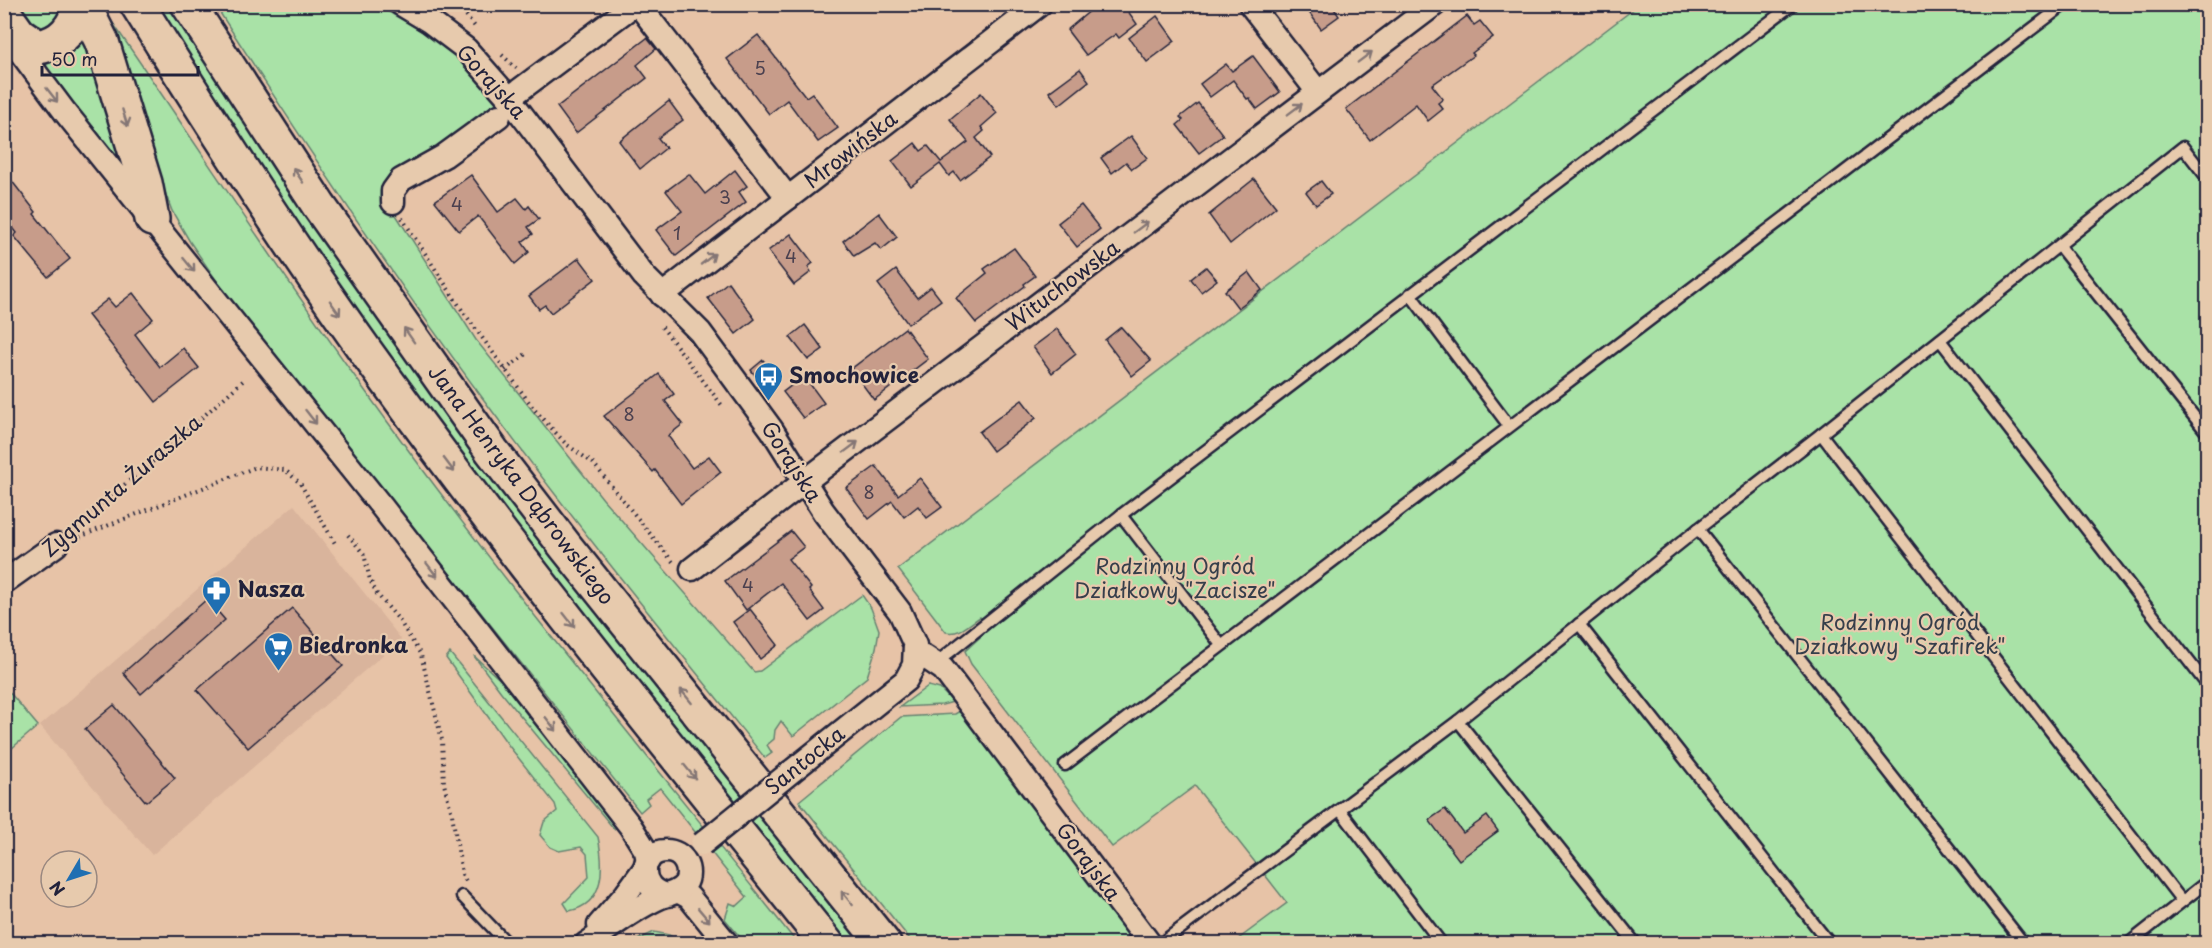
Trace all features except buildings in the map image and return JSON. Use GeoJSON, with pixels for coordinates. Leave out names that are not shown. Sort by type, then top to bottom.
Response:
{"type":"FeatureCollection","features":[{"type":"Feature","properties":{"kind":"main road"},"geometry":{"type":"LineString","coordinates":[[4,13],[19,34],[38,47],[49,45],[65,36],[82,4]]}},
{"type":"Feature","properties":{"kind":"main road"},"geometry":{"type":"LineString","coordinates":[[82,4],[102,42],[145,183],[152,219]]}},
{"type":"Feature","properties":{"kind":"main road","name":"Jana Henryka Dąbrowskiego"},"geometry":{"type":"LineString","coordinates":[[137,4],[205,113],[302,260],[414,417],[572,623],[827,944]]}},
{"type":"Feature","properties":{"kind":"main road","name":"Jana Henryka Dąbrowskiego"},"geometry":{"type":"LineString","coordinates":[[188,4],[319,206],[492,451],[566,547],[884,944]]}},
{"type":"Feature","properties":{"kind":"street","name":"Gorajska"},"geometry":{"type":"LineString","coordinates":[[400,4],[429,21],[466,49],[504,107],[644,276],[700,332],[772,430],[823,511],[900,612],[915,645],[926,659],[943,669],[1150,944]]}},
{"type":"Feature","properties":{"kind":"street"},"geometry":{"type":"LineString","coordinates":[[393,202],[393,191],[401,180],[444,156],[637,4],[788,198]]}},
{"type":"Feature","properties":{"kind":"street","name":"Mrowińska"},"geometry":{"type":"LineString","coordinates":[[662,295],[1040,4]]}},
{"type":"Feature","properties":{"kind":"street"},"geometry":{"type":"LineString","coordinates":[[1250,4],[1318,92]]}},
{"type":"Feature","properties":{"kind":"street","name":"Wituchowska"},"geometry":{"type":"LineString","coordinates":[[692,569],[1435,4]]}},
{"type":"Feature","properties":{"kind":"street"},"geometry":{"type":"LineString","coordinates":[[4,31],[65,112],[382,507],[617,809],[645,852],[646,881],[650,887],[655,891],[689,897],[727,944]]}},
{"type":"Feature","properties":{"kind":"street","name":"Zygmunta Żuraszka"},"geometry":{"type":"LineString","coordinates":[[4,582],[56,545]]}},
{"type":"Feature","properties":{"kind":"street","name":"Santocka"},"geometry":{"type":"LineString","coordinates":[[683,859],[906,680],[914,664],[926,659]]}},
{"type":"Feature","properties":{"kind":"street"},"geometry":{"type":"LineString","coordinates":[[581,944],[626,894],[652,856],[663,851],[674,853],[683,859],[687,867],[686,883],[673,893],[638,908],[586,944]]}},
{"type":"Feature","properties":{"kind":"lane"},"geometry":{"type":"LineString","coordinates":[[926,659],[1121,515],[1793,4]]}},
{"type":"Feature","properties":{"kind":"lane"},"geometry":{"type":"LineString","coordinates":[[1065,765],[2065,4]]}},
{"type":"Feature","properties":{"kind":"lane"},"geometry":{"type":"LineString","coordinates":[[1160,944],[1458,721],[2183,147],[2208,179]]}},
{"type":"Feature","properties":{"kind":"lane"},"geometry":{"type":"LineString","coordinates":[[2059,246],[2208,434]]}},
{"type":"Feature","properties":{"kind":"lane"},"geometry":{"type":"LineString","coordinates":[[1410,294],[1509,426]]}},
{"type":"Feature","properties":{"kind":"lane"},"geometry":{"type":"LineString","coordinates":[[1940,340],[2208,686]]}},
{"type":"Feature","properties":{"kind":"lane"},"geometry":{"type":"LineString","coordinates":[[1821,434],[2182,902]]}},
{"type":"Feature","properties":{"kind":"lane"},"geometry":{"type":"LineString","coordinates":[[1121,515],[1221,645]]}},
{"type":"Feature","properties":{"kind":"lane"},"geometry":{"type":"LineString","coordinates":[[1698,529],[2024,944]]}},
{"type":"Feature","properties":{"kind":"lane"},"geometry":{"type":"LineString","coordinates":[[1579,624],[1830,944]]}},
{"type":"Feature","properties":{"kind":"lane"},"geometry":{"type":"LineString","coordinates":[[1458,721],[1636,944]]}},
{"type":"Feature","properties":{"kind":"lane"},"geometry":{"type":"LineString","coordinates":[[1340,810],[1442,944]]}},
{"type":"Feature","properties":{"kind":"lane"},"geometry":{"type":"LineString","coordinates":[[2128,944],[2208,881]]}},
{"type":"Feature","properties":{"kind":"lane"},"geometry":{"type":"LineString","coordinates":[[466,892],[508,944]]}},
{"type":"Feature","properties":{"kind":"path"},"geometry":{"type":"LineString","coordinates":[[393,202],[462,310],[534,409],[566,444],[592,463],[684,575],[692,569]]}},
{"type":"Feature","properties":{"kind":"path"},"geometry":{"type":"LineString","coordinates":[[505,370],[527,353]]}},
{"type":"Feature","properties":{"kind":"path","name":"Zygmunta Żuraszka"},"geometry":{"type":"LineString","coordinates":[[56,545],[99,505],[192,428],[245,379]]}},
{"type":"Feature","properties":{"kind":"path"},"geometry":{"type":"LineString","coordinates":[[56,545],[97,531],[256,467],[285,470],[300,483],[336,545]]}},
{"type":"Feature","properties":{"kind":"path"},"geometry":{"type":"LineString","coordinates":[[348,535],[364,554],[370,580],[377,594],[399,620],[421,655],[442,740],[444,784],[466,892]]}},
{"type":"Feature","properties":{"kind":"shaded area"},"geometry":{"type":"Polygon","coordinates":[[[294,505],[401,639],[152,855],[40,726],[294,505]]]}},
{"type":"Feature","properties":{"kind":"green space"},"geometry":{"type":"Polygon","coordinates":[[[70,4],[45,35],[8,5],[70,4]]]}},
{"type":"Feature","properties":{"kind":"green space"},"geometry":{"type":"Polygon","coordinates":[[[151,5],[174,5],[867,943],[843,943],[521,539],[357,317],[151,5]]]}},
{"type":"Feature","properties":{"kind":"green space"},"geometry":{"type":"Polygon","coordinates":[[[215,5],[377,5],[437,40],[461,61],[495,98],[499,104],[498,107],[394,179],[391,207],[476,340],[603,499],[754,672],[760,671],[862,595],[871,608],[879,630],[867,677],[793,736],[781,721],[775,730],[774,739],[767,745],[772,753],[765,758],[587,536],[449,352],[346,205],[215,5]]]}},
{"type":"Feature","properties":{"kind":"green space"},"geometry":{"type":"Polygon","coordinates":[[[1639,5],[2207,5],[2207,943],[1233,943],[1287,903],[1195,786],[1112,847],[971,664],[965,651],[989,629],[980,617],[956,632],[946,632],[898,569],[1639,5]]]}},
{"type":"Feature","properties":{"kind":"green space"},"geometry":{"type":"Polygon","coordinates":[[[106,13],[300,298],[470,533],[797,943],[745,943],[725,919],[730,903],[737,906],[747,897],[660,788],[646,799],[649,804],[640,812],[221,287],[172,211],[117,63],[106,13]]]}},
{"type":"Feature","properties":{"kind":"green space"},"geometry":{"type":"Polygon","coordinates":[[[83,35],[140,185],[46,71],[47,60],[83,35]]]}},
{"type":"Feature","properties":{"kind":"green space"},"geometry":{"type":"Polygon","coordinates":[[[450,653],[598,837],[601,860],[600,882],[590,901],[581,907],[569,911],[564,903],[589,877],[587,854],[581,847],[559,851],[550,847],[540,835],[544,822],[557,811],[555,804],[509,746],[446,658],[450,653]]]}},
{"type":"Feature","properties":{"kind":"green space"},"geometry":{"type":"Polygon","coordinates":[[[474,656],[518,696],[621,824],[614,829],[474,656]]]}},
{"type":"Feature","properties":{"kind":"green space"},"geometry":{"type":"Polygon","coordinates":[[[928,686],[940,689],[953,702],[942,705],[900,707],[928,686]]]}},
{"type":"Feature","properties":{"kind":"green space"},"geometry":{"type":"Polygon","coordinates":[[[5,687],[38,726],[4,754],[5,687]]]}},
{"type":"Feature","properties":{"kind":"green space"},"geometry":{"type":"Polygon","coordinates":[[[960,711],[1138,943],[913,943],[799,801],[901,717],[955,714],[960,711]]]}},
{"type":"Feature","properties":{"kind":"green space"},"geometry":{"type":"Polygon","coordinates":[[[654,932],[669,935],[681,943],[631,943],[654,932]]]}},
{"type":"Feature","properties":{"kind":"place","name":"Smochowice"},"geometry":{"type":"Point","coordinates":[768,402]}},
{"type":"Feature","properties":{"kind":"place","name":"Nasza"},"geometry":{"type":"Point","coordinates":[217,616]}},
{"type":"Feature","properties":{"kind":"place","name":"Biedronka"},"geometry":{"type":"Point","coordinates":[278,672]}},
{"type":"Feature","properties":{"kind":"park label","name":"Rodzinny Ogród Działkowy \"Zacisze\""},"geometry":{"type":"Point","coordinates":[1175,579]}},
{"type":"Feature","properties":{"kind":"park label","name":"Rodzinny Ogród Działkowy \"Szafirek\""},"geometry":{"type":"Point","coordinates":[1900,635]}}]}
